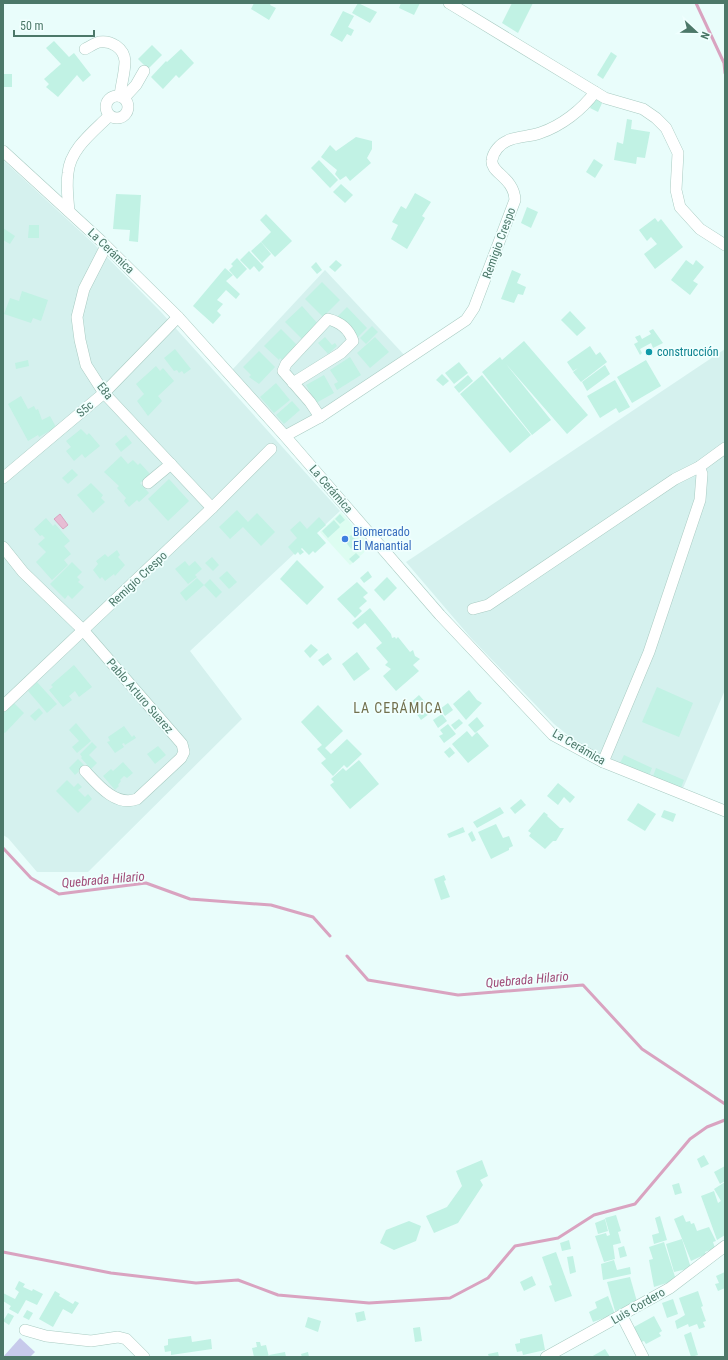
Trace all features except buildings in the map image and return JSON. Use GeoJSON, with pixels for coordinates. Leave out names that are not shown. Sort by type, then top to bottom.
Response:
{"type":"FeatureCollection","features":[{"type":"Feature","properties":{"kind":"street"},"geometry":{"type":"LineString","coordinates":[[449,3],[596,92],[615,102],[643,109],[666,128],[678,153],[676,190],[680,207],[700,228],[725,245]]}},
{"type":"Feature","properties":{"kind":"street"},"geometry":{"type":"LineString","coordinates":[[85,49],[99,42],[109,43],[117,46],[122,52],[125,60],[122,97],[128,107],[126,114],[116,118],[109,116],[105,109],[107,101],[112,96],[122,97],[136,85],[144,71]]}},
{"type":"Feature","properties":{"kind":"street","name":"Remigio Crespo"},"geometry":{"type":"LineString","coordinates":[[286,436],[320,416],[466,320],[474,308],[515,200],[514,191],[511,184],[495,169],[492,161],[494,152],[507,141],[540,133],[558,125],[587,104],[596,92]]}},
{"type":"Feature","properties":{"kind":"street"},"geometry":{"type":"LineString","coordinates":[[69,211],[67,181],[70,162],[74,153],[109,116]]}},
{"type":"Feature","properties":{"kind":"street","name":"La Cerámica"},"geometry":{"type":"LineString","coordinates":[[3,151],[106,246],[178,317],[286,436],[440,615],[552,735],[603,762],[725,811]]}},
{"type":"Feature","properties":{"kind":"street","name":"E8a"},"geometry":{"type":"LineString","coordinates":[[106,246],[84,289],[77,317],[86,365],[104,393],[212,508]]}},
{"type":"Feature","properties":{"kind":"street","name":"S5c"},"geometry":{"type":"LineString","coordinates":[[3,478],[104,393],[178,317]]}},
{"type":"Feature","properties":{"kind":"street"},"geometry":{"type":"LineString","coordinates":[[293,383],[340,353],[353,341],[348,331],[338,322],[328,319],[286,364],[283,371],[320,416]]}},
{"type":"Feature","properties":{"kind":"street"},"geometry":{"type":"LineString","coordinates":[[473,609],[488,605],[675,479],[699,467],[725,448]]}},
{"type":"Feature","properties":{"kind":"street","name":"Remigio Crespo"},"geometry":{"type":"LineString","coordinates":[[3,706],[212,508],[271,449]]}},
{"type":"Feature","properties":{"kind":"street"},"geometry":{"type":"LineString","coordinates":[[148,483],[171,464]]}},
{"type":"Feature","properties":{"kind":"street"},"geometry":{"type":"LineString","coordinates":[[603,762],[650,652],[700,500],[702,474],[699,467]]}},
{"type":"Feature","properties":{"kind":"street","name":"Pablo Arturo Suarez"},"geometry":{"type":"LineString","coordinates":[[3,547],[23,572],[83,630],[182,744],[184,752],[181,758],[143,794],[132,801],[112,796],[85,771]]}},
{"type":"Feature","properties":{"kind":"street","name":"Luis Cordero"},"geometry":{"type":"LineString","coordinates":[[546,1357],[670,1288],[725,1246]]}},
{"type":"Feature","properties":{"kind":"street"},"geometry":{"type":"LineString","coordinates":[[622,1316],[642,1357]]}},
{"type":"Feature","properties":{"kind":"street"},"geometry":{"type":"LineString","coordinates":[[25,1330],[46,1336],[90,1341],[118,1337],[126,1339],[144,1357]]}},
{"type":"Feature","properties":{"kind":"shaded area"},"geometry":{"type":"Polygon","coordinates":[[[3,160],[95,245],[161,312],[340,511],[190,651],[242,719],[88,872],[37,872],[8,838],[3,835],[3,160]]]}},
{"type":"Feature","properties":{"kind":"shaded area"},"geometry":{"type":"Polygon","coordinates":[[[325,270],[407,358],[287,431],[232,370],[325,270]]]}},
{"type":"Feature","properties":{"kind":"shaded area"},"geometry":{"type":"Polygon","coordinates":[[[725,349],[725,690],[681,793],[588,751],[554,724],[471,638],[406,562],[725,349]]]}},
{"type":"Feature","properties":{"kind":"shaded area","name":"Biomercado El Manantial"},"geometry":{"type":"Polygon","coordinates":[[[341,512],[371,546],[350,565],[320,532],[341,512]]]}},
{"type":"Feature","properties":{"kind":"shaded area"},"geometry":{"type":"Polygon","coordinates":[[[60,514],[68,525],[63,529],[54,519],[60,514]]]}},
{"type":"Feature","properties":{"kind":"shaded area"},"geometry":{"type":"Polygon","coordinates":[[[20,1338],[35,1352],[30,1357],[3,1357],[20,1338]]]}},
{"type":"Feature","properties":{"kind":"waterway"},"geometry":{"type":"LineString","coordinates":[[696,3],[724,63],[725,73]]}},
{"type":"Feature","properties":{"kind":"waterway","name":"Quebrada Hilario"},"geometry":{"type":"LineString","coordinates":[[3,848],[31,878],[59,894],[146,883],[190,899],[271,905],[313,917],[330,936]]}},
{"type":"Feature","properties":{"kind":"waterway","name":"Quebrada Hilario"},"geometry":{"type":"LineString","coordinates":[[347,956],[368,980],[458,995],[583,985],[642,1049],[725,1104]]}},
{"type":"Feature","properties":{"kind":"waterway"},"geometry":{"type":"LineString","coordinates":[[3,1252],[111,1273],[196,1283],[238,1280],[278,1295],[369,1303],[450,1298],[488,1278],[515,1246],[558,1238],[594,1215],[635,1204],[690,1139],[707,1127],[725,1120]]}},
{"type":"Feature","properties":{"kind":"place","name":"construcción"},"geometry":{"type":"Point","coordinates":[649,352]}},
{"type":"Feature","properties":{"kind":"place","name":"Biomercado El Manantial"},"geometry":{"type":"Point","coordinates":[345,539]}},
{"type":"Feature","properties":{"kind":"district","name":"LA CERÁMICA"},"geometry":{"type":"Point","coordinates":[398,708]}}]}
